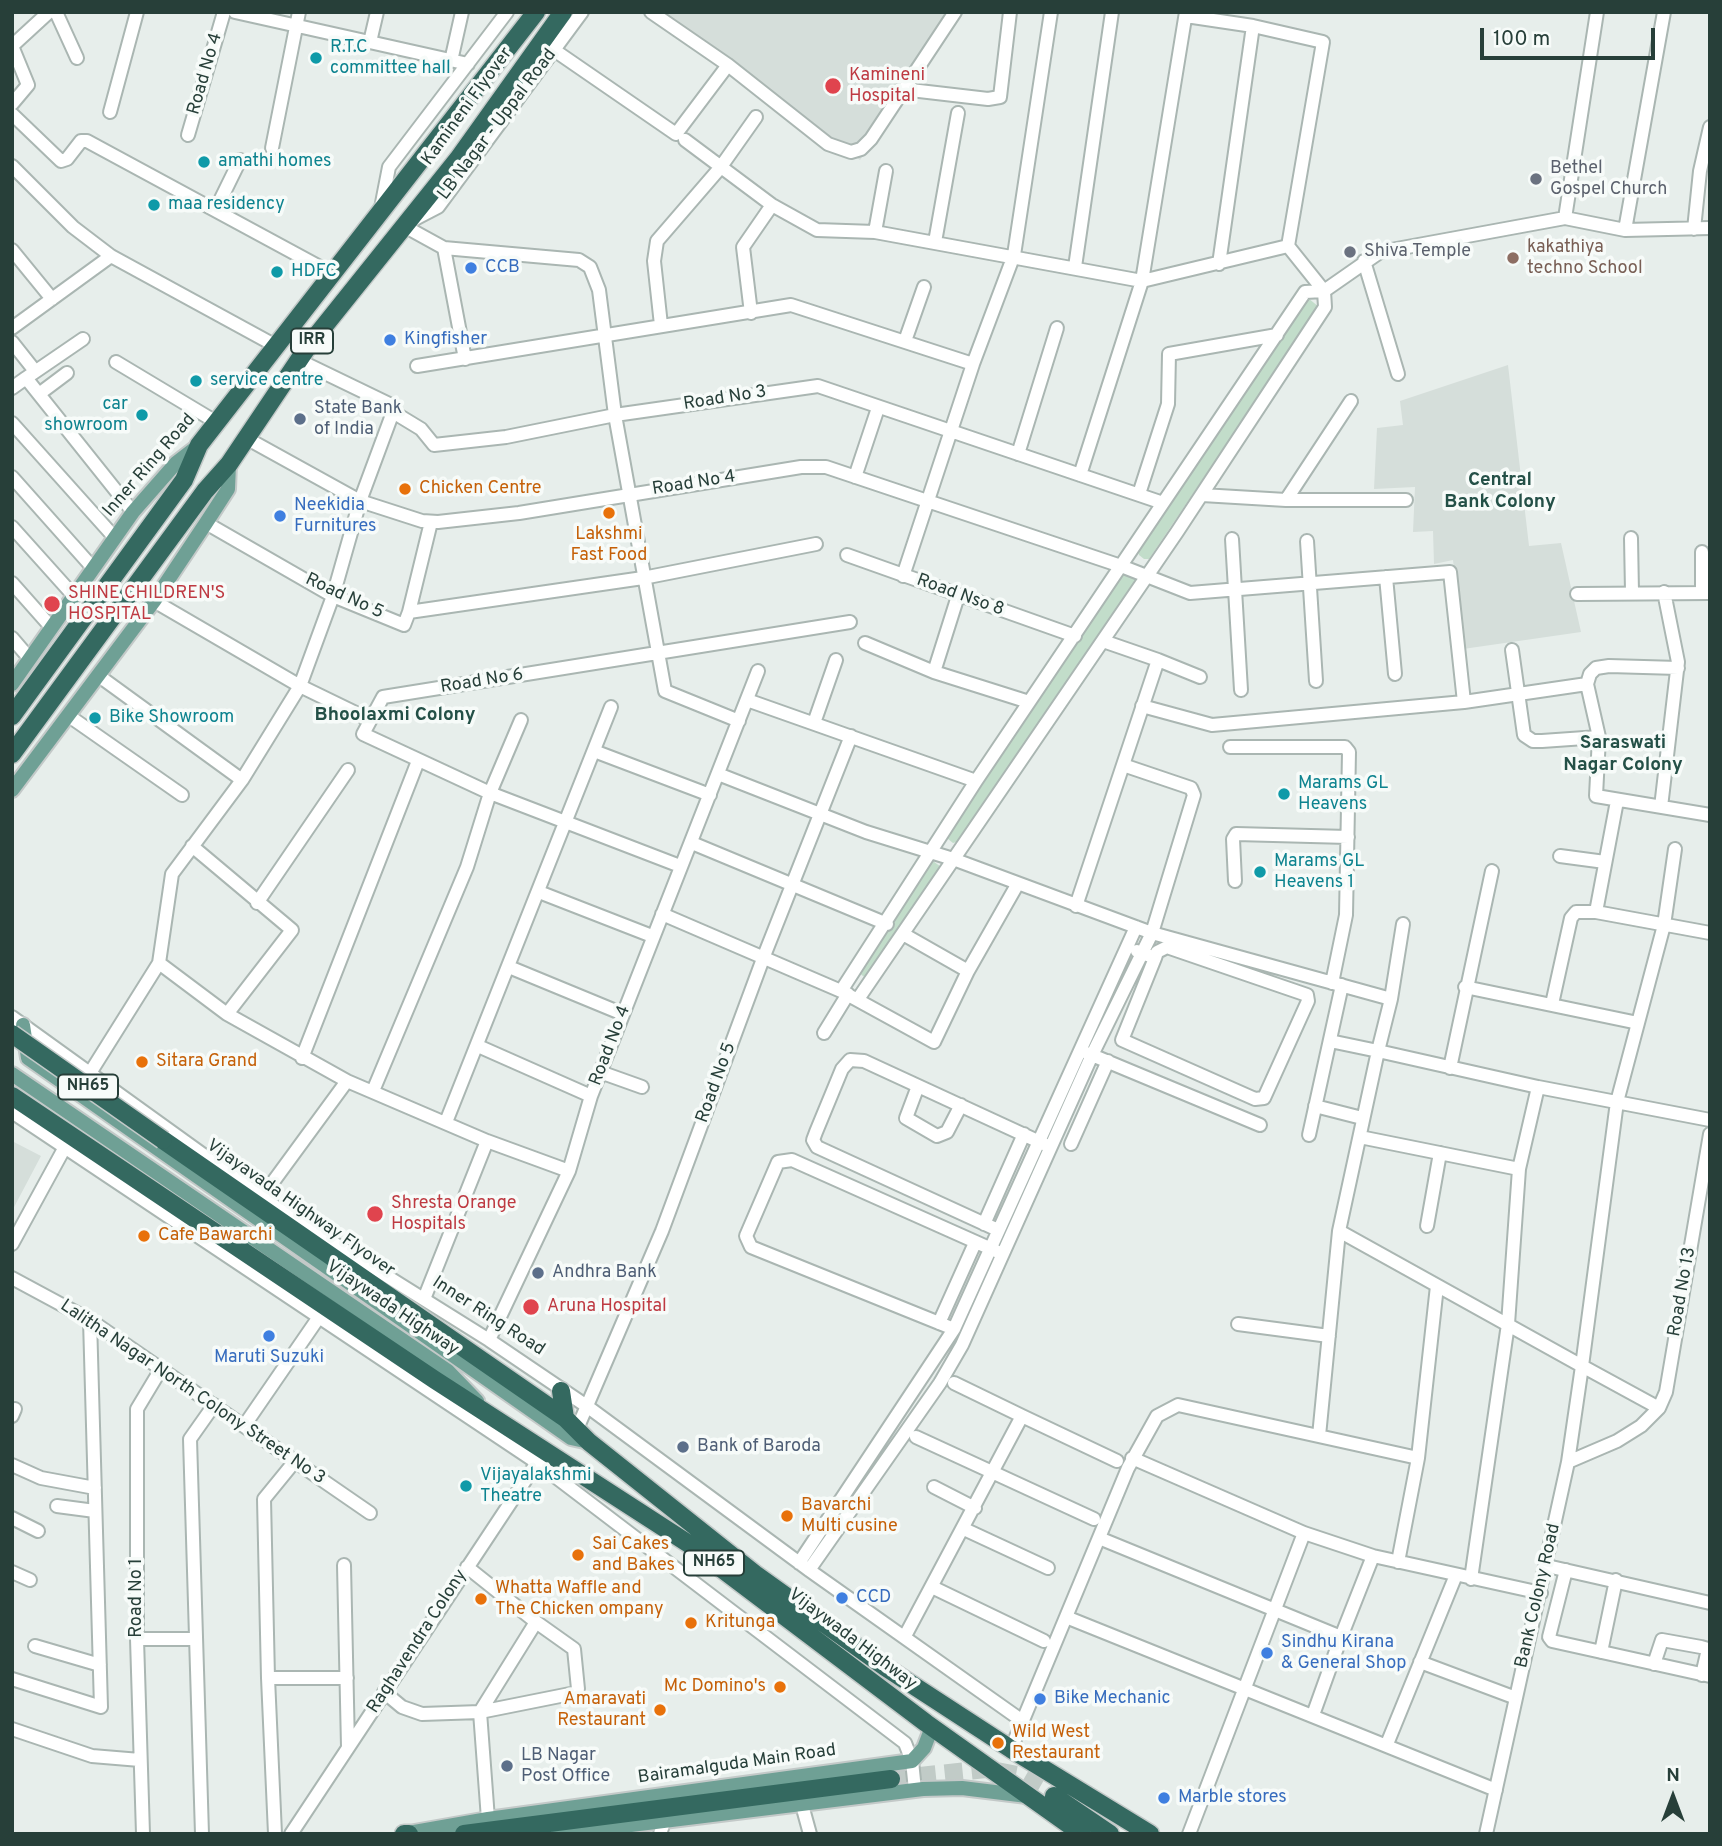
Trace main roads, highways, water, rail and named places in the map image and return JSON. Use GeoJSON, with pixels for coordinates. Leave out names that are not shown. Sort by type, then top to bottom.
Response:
{"type":"FeatureCollection","features":[{"type":"Feature","properties":{"kind":"highway","name":"Kamineni Flyover"},"geometry":{"type":"LineString","coordinates":[[379,215],[536,12]]}},
{"type":"Feature","properties":{"kind":"highway","name":"Kamineni Flyover"},"geometry":{"type":"LineString","coordinates":[[344,301],[458,159],[563,12]]}},
{"type":"Feature","properties":{"kind":"highway","name":"Inner Ring Road"},"geometry":{"type":"LineString","coordinates":[[199,445],[379,215]]}},
{"type":"Feature","properties":{"kind":"highway"},"geometry":{"type":"LineString","coordinates":[[327,279],[344,301]]}},
{"type":"Feature","properties":{"kind":"highway","name":"IRR"},"geometry":{"type":"LineString","coordinates":[[12,754],[205,491],[229,464],[298,360],[344,301]]}},
{"type":"Feature","properties":{"kind":"highway"},"geometry":{"type":"LineString","coordinates":[[288,330],[309,345]]}},
{"type":"Feature","properties":{"kind":"highway","name":"IRR"},"geometry":{"type":"LineString","coordinates":[[12,716],[184,480],[199,445]]}},
{"type":"Feature","properties":{"kind":"highway","name":"Vijayavada Highway Flyover"},"geometry":{"type":"LineString","coordinates":[[16,1026],[163,1140],[577,1429]]}},
{"type":"Feature","properties":{"kind":"highway","name":"NH65"},"geometry":{"type":"LineString","coordinates":[[12,1096],[488,1412]]}},
{"type":"Feature","properties":{"kind":"highway"},"geometry":{"type":"LineString","coordinates":[[561,1391],[577,1429]]}},
{"type":"Feature","properties":{"kind":"highway","name":"Vijaywada Highway"},"geometry":{"type":"LineString","coordinates":[[488,1412],[541,1457],[689,1544],[932,1727],[1082,1834]]}},
{"type":"Feature","properties":{"kind":"highway","name":"Vijaywada Highway"},"geometry":{"type":"LineString","coordinates":[[577,1429],[796,1604],[1011,1749],[1150,1834]]}},
{"type":"Feature","properties":{"kind":"highway"},"geometry":{"type":"LineString","coordinates":[[464,1834],[891,1779]]}},
{"type":"Feature","properties":{"kind":"highway"},"geometry":{"type":"LineString","coordinates":[[1054,1796],[1110,1834]]}},
{"type":"Feature","properties":{"kind":"highway"},"geometry":{"type":"LineString","coordinates":[[403,1834],[409,1834]]}},
{"type":"Feature","properties":{"kind":"main road","name":"Inner Ring Road"},"geometry":{"type":"LineString","coordinates":[[12,684],[133,512],[176,463],[199,445]]}},
{"type":"Feature","properties":{"kind":"main road","name":"IRR"},"geometry":{"type":"LineString","coordinates":[[12,790],[154,601],[206,523],[228,489],[229,464]]}},
{"type":"Feature","properties":{"kind":"main road","name":"Vijaywada Highway"},"geometry":{"type":"LineString","coordinates":[[16,1026],[28,1058],[571,1438],[577,1429]]}},
{"type":"Feature","properties":{"kind":"main road","name":"Vijaywada Highway"},"geometry":{"type":"LineString","coordinates":[[12,1074],[447,1371],[488,1412]]}},
{"type":"Feature","properties":{"kind":"main road","name":"Bairamalguda Main Road"},"geometry":{"type":"LineString","coordinates":[[403,1834],[488,1819],[912,1761],[924,1748],[932,1727]]}},
{"type":"Feature","properties":{"kind":"main road"},"geometry":{"type":"LineString","coordinates":[[558,1834],[662,1828],[915,1790],[962,1788],[1029,1796]]}},
{"type":"Feature","properties":{"kind":"tunnel"},"geometry":{"type":"LineString","coordinates":[[891,1779],[986,1769],[1017,1775],[1054,1796]]}},
{"type":"Feature","properties":{"kind":"place","name":"R.T.C committee hall"},"geometry":{"type":"Point","coordinates":[316,58]}},
{"type":"Feature","properties":{"kind":"place","name":"Kamineni Hospital"},"geometry":{"type":"Point","coordinates":[833,86]}},
{"type":"Feature","properties":{"kind":"place","name":"amathi homes"},"geometry":{"type":"Point","coordinates":[204,162]}},
{"type":"Feature","properties":{"kind":"place","name":"Bethel Gospel Church"},"geometry":{"type":"Point","coordinates":[1536,179]}},
{"type":"Feature","properties":{"kind":"place","name":"maa residency"},"geometry":{"type":"Point","coordinates":[154,205]}},
{"type":"Feature","properties":{"kind":"place","name":"Shiva Temple"},"geometry":{"type":"Point","coordinates":[1350,252]}},
{"type":"Feature","properties":{"kind":"place","name":"kakathiya techno School"},"geometry":{"type":"Point","coordinates":[1513,258]}},
{"type":"Feature","properties":{"kind":"place","name":"CCB"},"geometry":{"type":"Point","coordinates":[471,268]}},
{"type":"Feature","properties":{"kind":"place","name":"HDFC"},"geometry":{"type":"Point","coordinates":[277,272]}},
{"type":"Feature","properties":{"kind":"place","name":"Kingfisher"},"geometry":{"type":"Point","coordinates":[390,340]}},
{"type":"Feature","properties":{"kind":"place","name":"service centre"},"geometry":{"type":"Point","coordinates":[196,381]}},
{"type":"Feature","properties":{"kind":"place","name":"car showroom"},"geometry":{"type":"Point","coordinates":[142,415]}},
{"type":"Feature","properties":{"kind":"place","name":"State Bank of India"},"geometry":{"type":"Point","coordinates":[300,419]}},
{"type":"Feature","properties":{"kind":"place","name":"Chicken Centre"},"geometry":{"type":"Point","coordinates":[405,489]}},
{"type":"Feature","properties":{"kind":"place","name":"Lakshmi Fast Food"},"geometry":{"type":"Point","coordinates":[609,513]}},
{"type":"Feature","properties":{"kind":"place","name":"Neekidia Furnitures"},"geometry":{"type":"Point","coordinates":[280,516]}},
{"type":"Feature","properties":{"kind":"place","name":"SHINE CHILDREN'S HOSPITAL"},"geometry":{"type":"Point","coordinates":[52,604]}},
{"type":"Feature","properties":{"kind":"place","name":"Bike Showroom"},"geometry":{"type":"Point","coordinates":[95,718]}},
{"type":"Feature","properties":{"kind":"place","name":"Marams GL Heavens"},"geometry":{"type":"Point","coordinates":[1284,794]}},
{"type":"Feature","properties":{"kind":"place","name":"Marams GL Heavens 1"},"geometry":{"type":"Point","coordinates":[1260,872]}},
{"type":"Feature","properties":{"kind":"place","name":"Sitara Grand"},"geometry":{"type":"Point","coordinates":[142,1062]}},
{"type":"Feature","properties":{"kind":"place","name":"Shresta Orange Hospitals"},"geometry":{"type":"Point","coordinates":[375,1214]}},
{"type":"Feature","properties":{"kind":"place","name":"Cafe Bawarchi"},"geometry":{"type":"Point","coordinates":[144,1236]}},
{"type":"Feature","properties":{"kind":"place","name":"Andhra Bank"},"geometry":{"type":"Point","coordinates":[538,1273]}},
{"type":"Feature","properties":{"kind":"place","name":"Aruna Hospital"},"geometry":{"type":"Point","coordinates":[531,1307]}},
{"type":"Feature","properties":{"kind":"place","name":"Maruti Suzuki"},"geometry":{"type":"Point","coordinates":[269,1336]}},
{"type":"Feature","properties":{"kind":"place","name":"Bank of Baroda"},"geometry":{"type":"Point","coordinates":[683,1447]}},
{"type":"Feature","properties":{"kind":"place","name":"Vijayalakshmi Theatre"},"geometry":{"type":"Point","coordinates":[466,1486]}},
{"type":"Feature","properties":{"kind":"place","name":"Bavarchi Multi cusine"},"geometry":{"type":"Point","coordinates":[787,1516]}},
{"type":"Feature","properties":{"kind":"place","name":"Sai Cakes and Bakes"},"geometry":{"type":"Point","coordinates":[578,1555]}},
{"type":"Feature","properties":{"kind":"place","name":"CCD"},"geometry":{"type":"Point","coordinates":[842,1598]}},
{"type":"Feature","properties":{"kind":"place","name":"Whatta Waffle and The Chicken ompany"},"geometry":{"type":"Point","coordinates":[481,1599]}},
{"type":"Feature","properties":{"kind":"place","name":"Kritunga"},"geometry":{"type":"Point","coordinates":[691,1623]}},
{"type":"Feature","properties":{"kind":"place","name":"Sindhu Kirana & General Shop"},"geometry":{"type":"Point","coordinates":[1267,1653]}},
{"type":"Feature","properties":{"kind":"place","name":"Mc Domino's"},"geometry":{"type":"Point","coordinates":[780,1687]}},
{"type":"Feature","properties":{"kind":"place","name":"Bike Mechanic"},"geometry":{"type":"Point","coordinates":[1040,1699]}},
{"type":"Feature","properties":{"kind":"place","name":"Amaravati Restaurant"},"geometry":{"type":"Point","coordinates":[660,1710]}},
{"type":"Feature","properties":{"kind":"place","name":"Wild West Restaurant"},"geometry":{"type":"Point","coordinates":[998,1743]}},
{"type":"Feature","properties":{"kind":"place","name":"LB Nagar Post Office"},"geometry":{"type":"Point","coordinates":[507,1766]}},
{"type":"Feature","properties":{"kind":"place","name":"Marble stores"},"geometry":{"type":"Point","coordinates":[1164,1798]}},
{"type":"Feature","properties":{"kind":"district","name":"Central Bank Colony"},"geometry":{"type":"Point","coordinates":[1500,492]}},
{"type":"Feature","properties":{"kind":"district","name":"Bhoolaxmi Colony"},"geometry":{"type":"Point","coordinates":[395,716]}},
{"type":"Feature","properties":{"kind":"district","name":"Saraswati Nagar Colony"},"geometry":{"type":"Point","coordinates":[1623,755]}}]}
